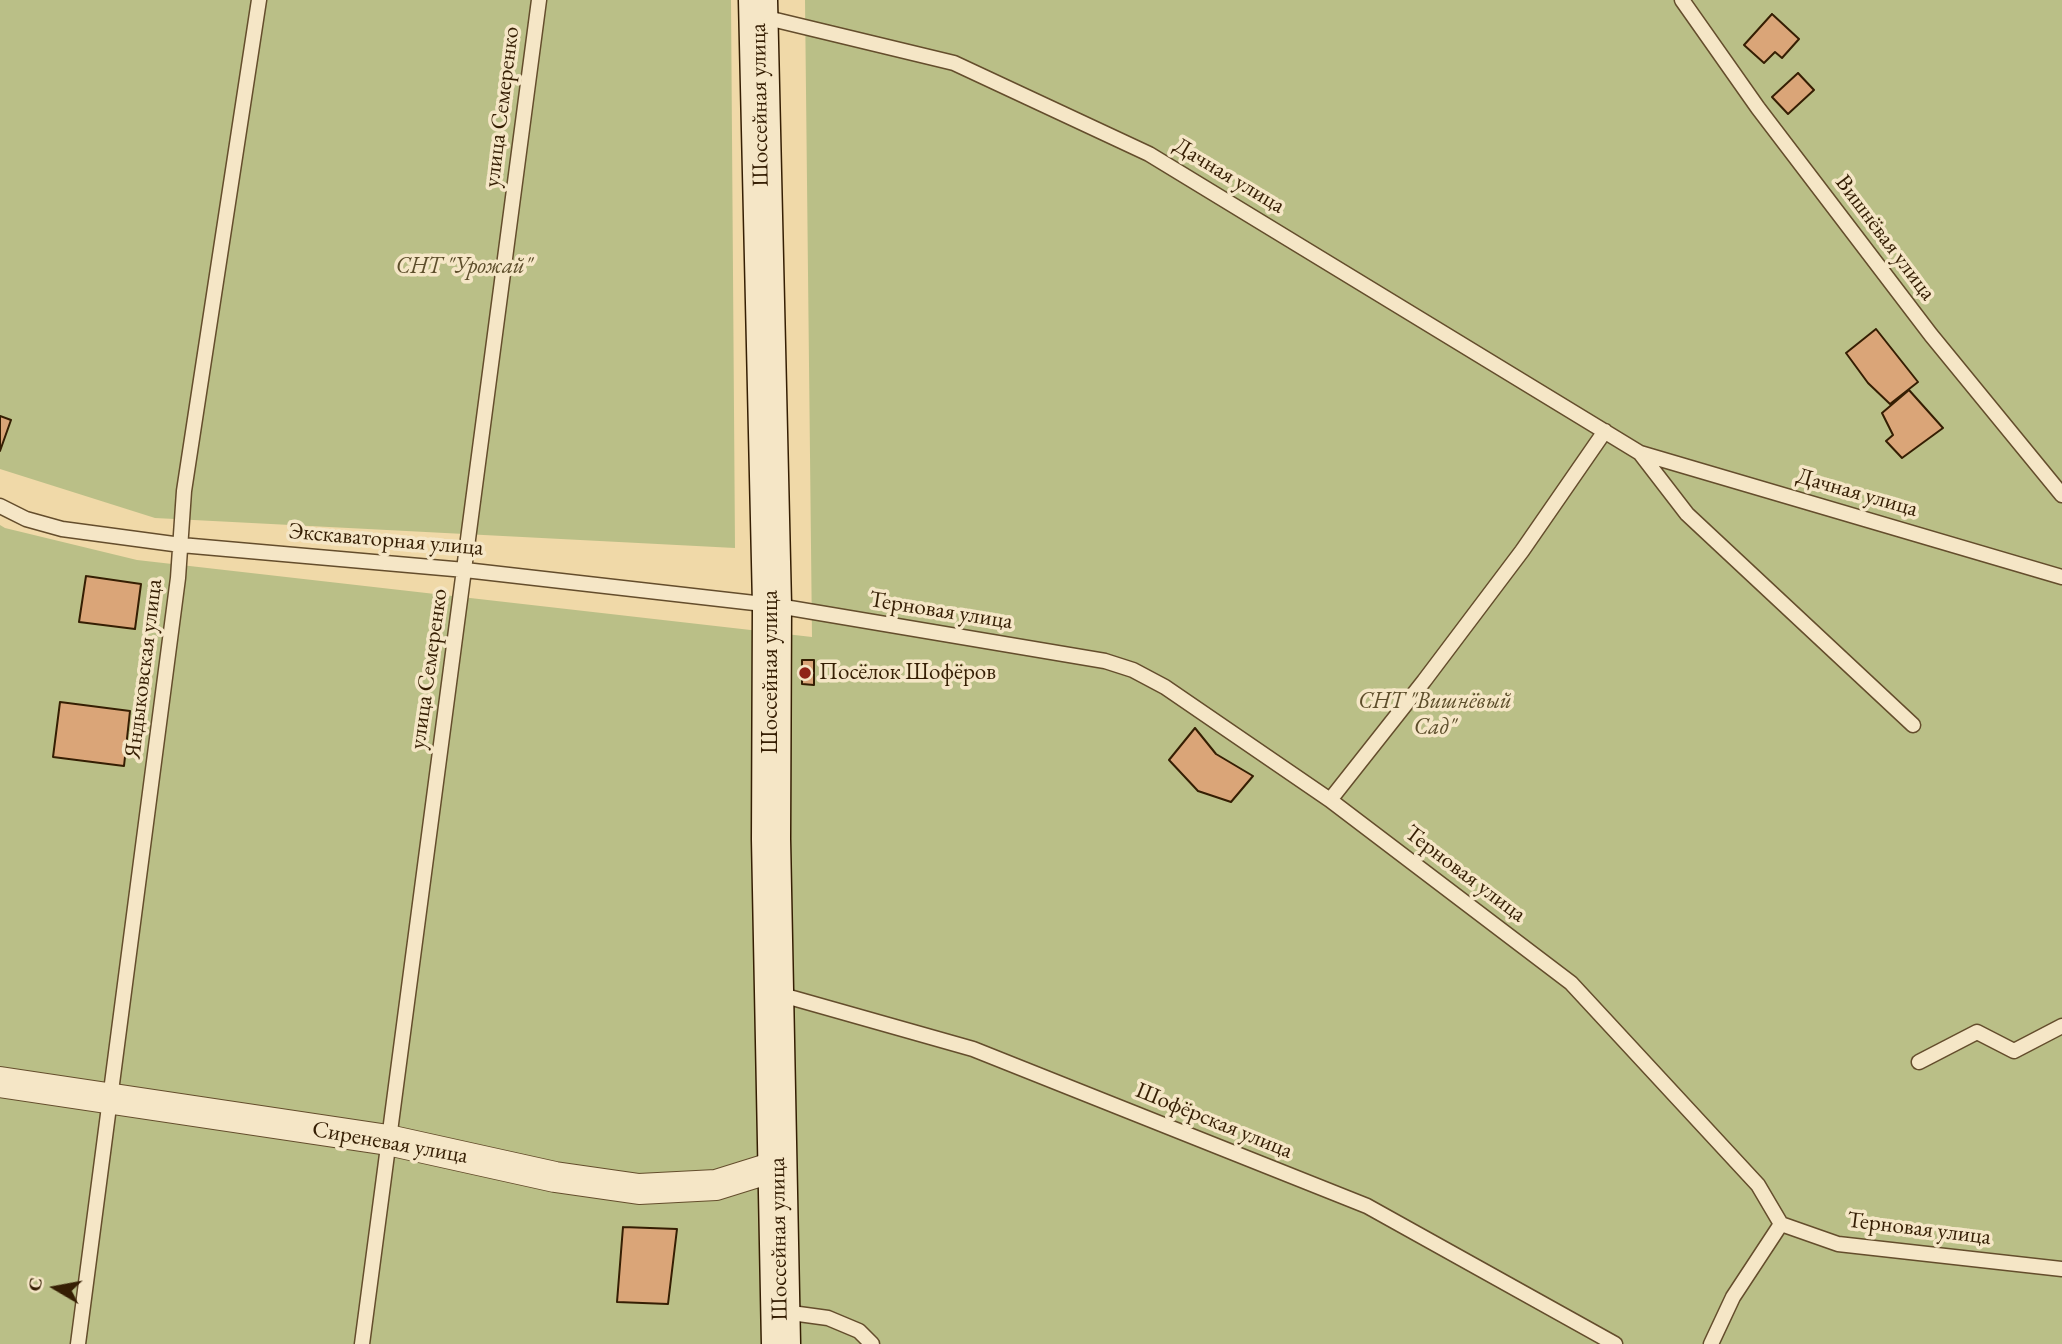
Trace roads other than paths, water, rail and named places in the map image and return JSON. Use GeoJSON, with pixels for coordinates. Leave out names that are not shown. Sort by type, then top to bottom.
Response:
{"type":"FeatureCollection","features":[{"type":"Feature","properties":{"kind":"street","name":"Шоссейная улица"},"geometry":{"type":"LineString","coordinates":[[758,8],[772,605],[771,813],[780,1328]]}},
{"type":"Feature","properties":{"kind":"street","name":"Сиреневая улица"},"geometry":{"type":"LineString","coordinates":[[0,1082],[388,1139],[555,1177],[639,1189],[716,1185],[777,1167]]}},
{"type":"Feature","properties":{"kind":"lane","name":"Яндыковская улица"},"geometry":{"type":"LineString","coordinates":[[78,1344],[112,1099],[181,545],[184,491],[260,0]]}},
{"type":"Feature","properties":{"kind":"lane","name":"улица Семеренко"},"geometry":{"type":"LineString","coordinates":[[362,1344],[539,0]]}},
{"type":"Feature","properties":{"kind":"lane","name":"Вишнёвая улица"},"geometry":{"type":"LineString","coordinates":[[1682,0],[1766,119],[1931,335],[2062,495]]}},
{"type":"Feature","properties":{"kind":"lane","name":"Дачная улица"},"geometry":{"type":"LineString","coordinates":[[758,8],[954,63],[1149,154],[1640,453],[2062,577]]}},
{"type":"Feature","properties":{"kind":"lane"},"geometry":{"type":"LineString","coordinates":[[1330,800],[1506,572],[1605,431]]}},
{"type":"Feature","properties":{"kind":"lane","name":"Дачная улица"},"geometry":{"type":"LineString","coordinates":[[1640,453],[1687,514],[1913,725]]}},
{"type":"Feature","properties":{"kind":"lane","name":"Экскаваторная улица"},"geometry":{"type":"LineString","coordinates":[[0,506],[26,519],[62,528],[181,545],[465,570],[772,605]]}},
{"type":"Feature","properties":{"kind":"lane","name":"Терновая улица"},"geometry":{"type":"LineString","coordinates":[[772,605],[1105,661],[1133,670],[1165,687],[1330,800],[1571,983],[1758,1185],[1781,1224],[1839,1244],[2062,1269]]}},
{"type":"Feature","properties":{"kind":"lane","name":"Шофёрская улица"},"geometry":{"type":"LineString","coordinates":[[774,993],[973,1049],[1367,1206],[1615,1344]]}},
{"type":"Feature","properties":{"kind":"lane"},"geometry":{"type":"LineString","coordinates":[[1919,1062],[1977,1032],[2014,1051],[2062,1026]]}},
{"type":"Feature","properties":{"kind":"lane"},"geometry":{"type":"LineString","coordinates":[[1711,1344],[1733,1297],[1781,1224]]}},
{"type":"Feature","properties":{"kind":"lane"},"geometry":{"type":"LineString","coordinates":[[780,1328],[828,1318],[859,1331],[872,1344]]}},
{"type":"Feature","properties":{"kind":"place","name":"Посёлок Шофёров"},"geometry":{"type":"Point","coordinates":[805,673]}},
{"type":"Feature","properties":{"kind":"park label","name":"СНТ \"Урожай\""},"geometry":{"type":"Point","coordinates":[464,267]}},
{"type":"Feature","properties":{"kind":"park label","name":"СНТ \"Вишнёвый Сад\""},"geometry":{"type":"Point","coordinates":[1435,715]}}]}
